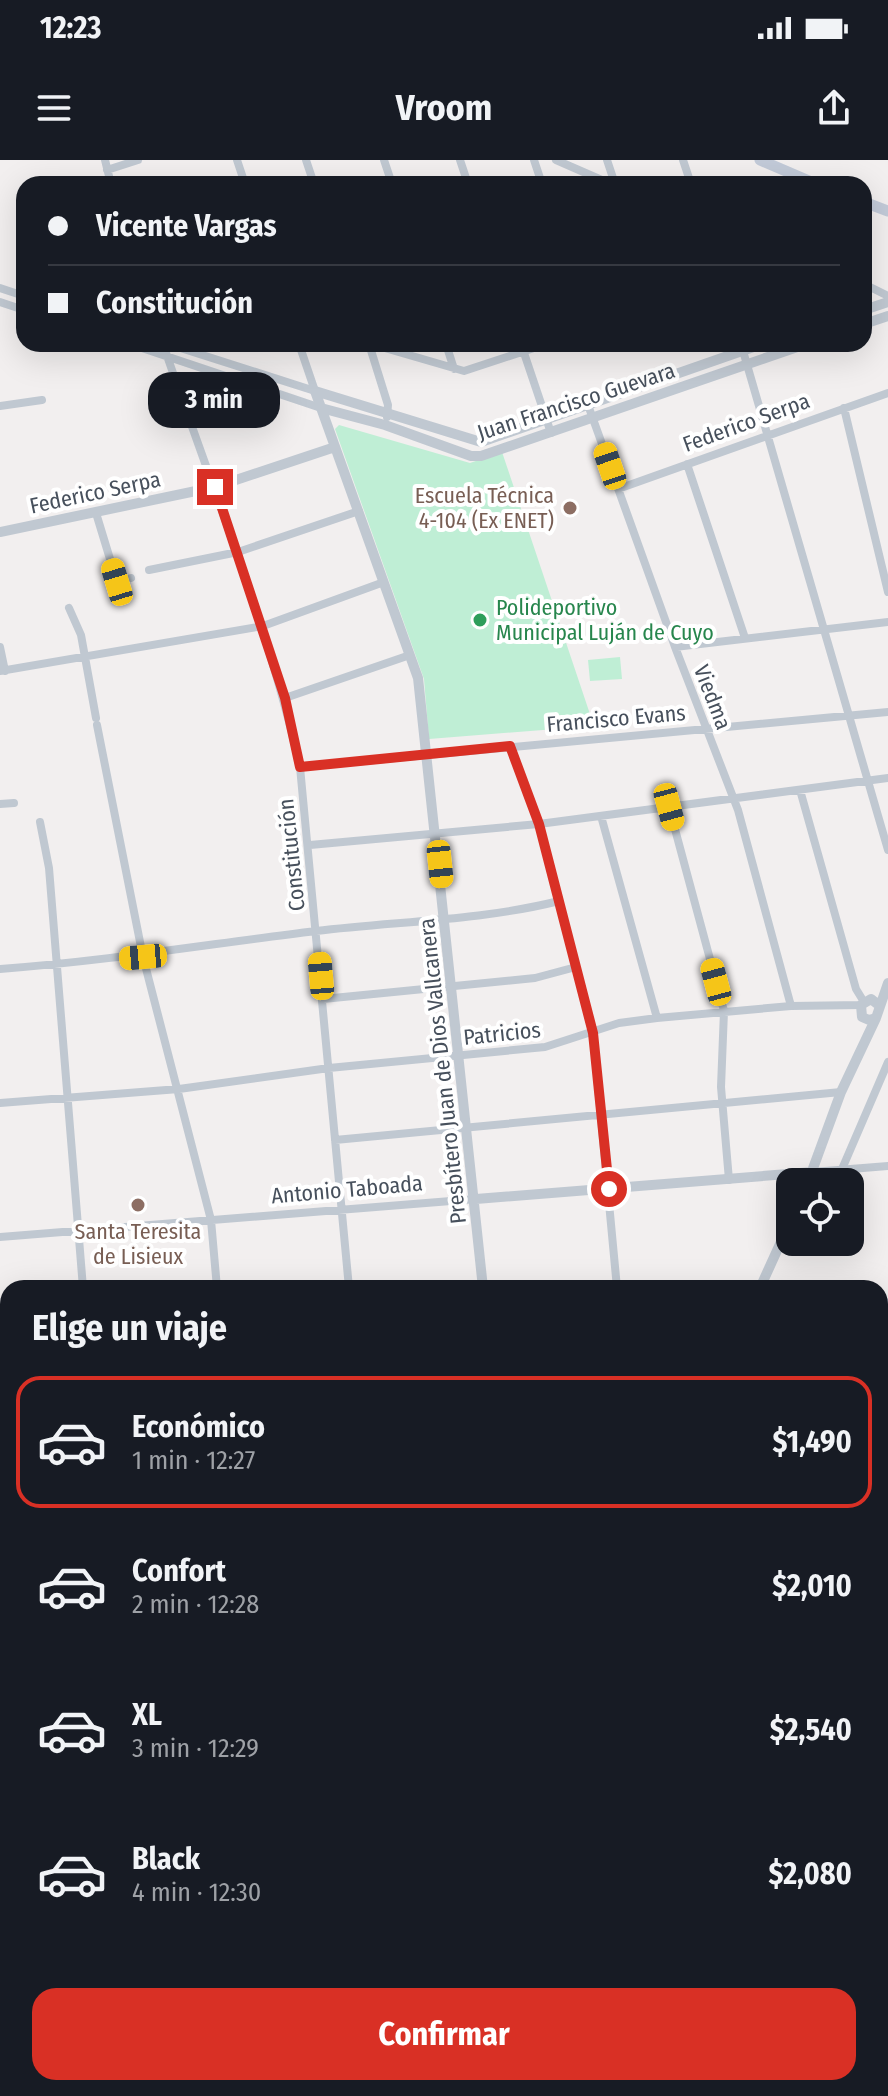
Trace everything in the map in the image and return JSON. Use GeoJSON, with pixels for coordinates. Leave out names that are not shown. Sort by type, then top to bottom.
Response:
{"type":"FeatureCollection","features":[{"type":"Feature","properties":{"kind":"main road"},"geometry":{"type":"LineString","coordinates":[[760,160],[797,176]]}},
{"type":"Feature","properties":{"kind":"street"},"geometry":{"type":"LineString","coordinates":[[105,160],[109,176]]}},
{"type":"Feature","properties":{"kind":"street"},"geometry":{"type":"LineString","coordinates":[[107,170],[138,160]]}},
{"type":"Feature","properties":{"kind":"street"},"geometry":{"type":"LineString","coordinates":[[556,160],[593,176]]}},
{"type":"Feature","properties":{"kind":"street","name":"Juan Francisco Guevara"},"geometry":{"type":"LineString","coordinates":[[155,352],[321,408],[386,420],[473,442],[546,420],[729,352]]}},
{"type":"Feature","properties":{"kind":"street","name":"Constitución"},"geometry":{"type":"LineString","coordinates":[[167,352],[263,626],[285,698],[300,767],[310,845],[348,1280]]}},
{"type":"Feature","properties":{"kind":"street","name":"Juan Francisco Guevara"},"geometry":{"type":"LineString","coordinates":[[191,352],[315,391],[471,456],[551,433],[783,352]]}},
{"type":"Feature","properties":{"kind":"street","name":"Presbítero Juan de Dios Vallcanera"},"geometry":{"type":"LineString","coordinates":[[302,352],[418,678],[482,1280]]}},
{"type":"Feature","properties":{"kind":"street"},"geometry":{"type":"LineString","coordinates":[[372,352],[388,405],[386,420]]}},
{"type":"Feature","properties":{"kind":"street"},"geometry":{"type":"LineString","coordinates":[[397,352],[454,369],[472,370],[513,352]]}},
{"type":"Feature","properties":{"kind":"street"},"geometry":{"type":"LineString","coordinates":[[449,352],[454,369]]}},
{"type":"Feature","properties":{"kind":"street"},"geometry":{"type":"LineString","coordinates":[[523,352],[551,433]]}},
{"type":"Feature","properties":{"kind":"street"},"geometry":{"type":"LineString","coordinates":[[744,352],[888,850]]}},
{"type":"Feature","properties":{"kind":"street","name":"Federico Serpa"},"geometry":{"type":"LineString","coordinates":[[618,489],[888,393]]}},
{"type":"Feature","properties":{"kind":"street"},"geometry":{"type":"LineString","coordinates":[[0,406],[42,400]]}},
{"type":"Feature","properties":{"kind":"street","name":"Viedma"},"geometry":{"type":"LineString","coordinates":[[588,405],[675,647],[735,799],[791,1006]]}},
{"type":"Feature","properties":{"kind":"street"},"geometry":{"type":"LineString","coordinates":[[844,408],[888,592]]}},
{"type":"Feature","properties":{"kind":"street"},"geometry":{"type":"LineString","coordinates":[[471,456],[473,442]]}},
{"type":"Feature","properties":{"kind":"street","name":"Federico Serpa"},"geometry":{"type":"LineString","coordinates":[[0,532],[215,487],[335,447]]}},
{"type":"Feature","properties":{"kind":"street"},"geometry":{"type":"LineString","coordinates":[[687,464],[745,638]]}},
{"type":"Feature","properties":{"kind":"street"},"geometry":{"type":"LineString","coordinates":[[149,570],[238,552],[359,511]]}},
{"type":"Feature","properties":{"kind":"street"},"geometry":{"type":"LineString","coordinates":[[96,513],[117,582],[131,578]]}},
{"type":"Feature","properties":{"kind":"street"},"geometry":{"type":"LineString","coordinates":[[0,647],[3,671],[263,626],[384,582]]}},
{"type":"Feature","properties":{"kind":"street"},"geometry":{"type":"LineString","coordinates":[[69,608],[85,655],[143,957],[211,1220],[216,1280]]}},
{"type":"Feature","properties":{"kind":"street"},"geometry":{"type":"LineString","coordinates":[[675,647],[888,622]]}},
{"type":"Feature","properties":{"kind":"street"},"geometry":{"type":"LineString","coordinates":[[285,698],[410,655]]}},
{"type":"Feature","properties":{"kind":"street","name":"Francisco Evans"},"geometry":{"type":"LineString","coordinates":[[300,767],[427,752],[888,712]]}},
{"type":"Feature","properties":{"kind":"street"},"geometry":{"type":"LineString","coordinates":[[510,746],[539,824],[593,1033],[603,1113],[616,1280]]}},
{"type":"Feature","properties":{"kind":"street"},"geometry":{"type":"LineString","coordinates":[[310,845],[437,836],[888,778]]}},
{"type":"Feature","properties":{"kind":"street"},"geometry":{"type":"LineString","coordinates":[[800,790],[856,989],[868,1006],[869,1020],[876,1018],[841,1092],[813,1168]]}},
{"type":"Feature","properties":{"kind":"street"},"geometry":{"type":"LineString","coordinates":[[0,804],[14,803]]}},
{"type":"Feature","properties":{"kind":"street"},"geometry":{"type":"LineString","coordinates":[[669,807],[724,1011],[723,1102],[729,1180]]}},
{"type":"Feature","properties":{"kind":"street"},"geometry":{"type":"LineString","coordinates":[[601,816],[657,1018]]}},
{"type":"Feature","properties":{"kind":"street"},"geometry":{"type":"LineString","coordinates":[[40,822],[49,868],[82,1280]]}},
{"type":"Feature","properties":{"kind":"street"},"geometry":{"type":"LineString","coordinates":[[0,969],[143,957],[317,931],[520,910],[559,901]]}},
{"type":"Feature","properties":{"kind":"street"},"geometry":{"type":"LineString","coordinates":[[323,999],[535,978],[576,967]]}},
{"type":"Feature","properties":{"kind":"street"},"geometry":{"type":"LineString","coordinates":[[859,1050],[868,1006],[886,987]]}},
{"type":"Feature","properties":{"kind":"street","name":"Patricios"},"geometry":{"type":"LineString","coordinates":[[0,1103],[179,1089],[329,1068],[545,1047],[619,1023],[657,1018],[791,1006],[868,1006]]}},
{"type":"Feature","properties":{"kind":"street"},"geometry":{"type":"LineString","coordinates":[[842,1168],[888,1062]]}},
{"type":"Feature","properties":{"kind":"street"},"geometry":{"type":"LineString","coordinates":[[876,1091],[888,1091]]}},
{"type":"Feature","properties":{"kind":"street"},"geometry":{"type":"LineString","coordinates":[[335,1140],[841,1092]]}},
{"type":"Feature","properties":{"kind":"street","name":"Antonio Taboada"},"geometry":{"type":"LineString","coordinates":[[857,1168],[888,1166]]}},
{"type":"Feature","properties":{"kind":"street","name":"Antonio Taboada"},"geometry":{"type":"LineString","coordinates":[[0,1237],[776,1178]]}},
{"type":"Feature","properties":{"kind":"street"},"geometry":{"type":"LineString","coordinates":[[764,1280],[776,1253]]}},
{"type":"Feature","properties":{"kind":"green space","name":"Polideportivo Municipal Luján de Cuyo"},"geometry":{"type":"Polygon","coordinates":[[[339,425],[470,463],[502,452],[594,726],[429,739],[424,679],[335,429],[339,425]]]}},
{"type":"Feature","properties":{"kind":"green space"},"geometry":{"type":"Polygon","coordinates":[[[620,657],[622,679],[590,681],[588,660],[620,657]]]}},
{"type":"Feature","properties":{"kind":"place","name":"Escuela Técnica 4-104 (Ex ENET)"},"geometry":{"type":"Point","coordinates":[570,508]}},
{"type":"Feature","properties":{"kind":"place","name":"Polideportivo Municipal Luján de Cuyo"},"geometry":{"type":"Point","coordinates":[480,620]}},
{"type":"Feature","properties":{"kind":"place","name":"Santa Teresita de Lisieux"},"geometry":{"type":"Point","coordinates":[138,1205]}},
{"type":"Feature","properties":{"kind":"route"},"geometry":{"type":"LineString","coordinates":[[215,487],[285,698],[300,767],[510,746],[539,824],[593,1033],[609,1189]]}}]}
